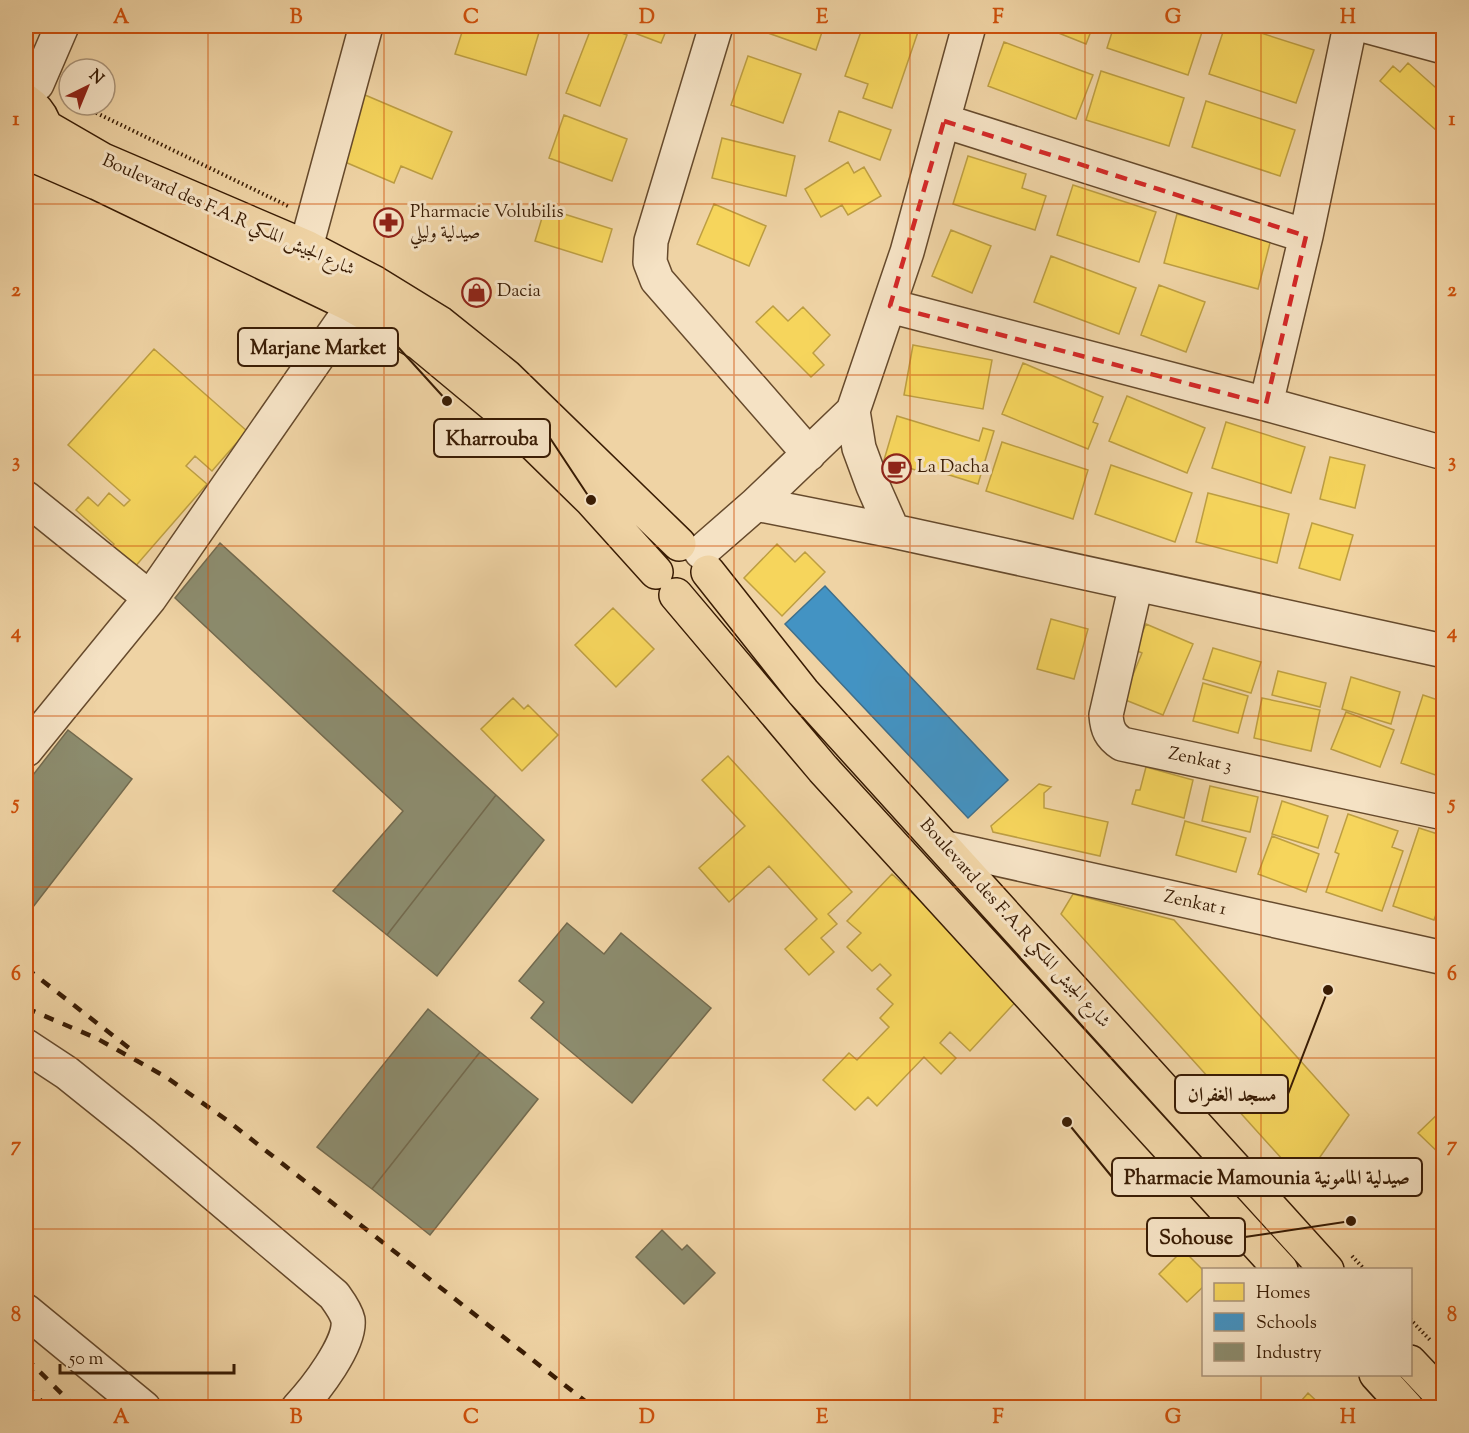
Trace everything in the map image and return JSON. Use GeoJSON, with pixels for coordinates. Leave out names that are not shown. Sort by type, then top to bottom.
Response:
{"type":"FeatureCollection","features":[{"type":"Feature","properties":{"kind":"main road","name":"Boulevard des F.A.R شارع الجيش الملكي"},"geometry":{"type":"LineString","coordinates":[[34,119],[103,160],[310,233],[394,294],[440,323],[506,376],[696,556],[803,692],[1326,1268]]}},
{"type":"Feature","properties":{"kind":"main road","name":"Boulevard des F.A.R شارع الجيش الملكي"},"geometry":{"type":"LineString","coordinates":[[34,119],[97,183],[353,306],[419,343],[479,392],[591,500],[666,584],[827,774],[1280,1268]]}},
{"type":"Feature","properties":{"kind":"main road"},"geometry":{"type":"LineString","coordinates":[[664,550],[696,556],[703,585],[691,594],[666,584],[659,557],[664,550]]}},
{"type":"Feature","properties":{"kind":"main road"},"geometry":{"type":"LineString","coordinates":[[1424,1355],[1443,1398]]}},
{"type":"Feature","properties":{"kind":"main road"},"geometry":{"type":"LineString","coordinates":[[1378,1376],[1407,1407]]}},
{"type":"Feature","properties":{"kind":"street"},"geometry":{"type":"LineString","coordinates":[[34,119],[62,26]]}},
{"type":"Feature","properties":{"kind":"street"},"geometry":{"type":"LineString","coordinates":[[310,233],[366,26]]}},
{"type":"Feature","properties":{"kind":"street"},"geometry":{"type":"LineString","coordinates":[[717,26],[651,241],[650,262],[657,280],[809,454]]}},
{"type":"Feature","properties":{"kind":"street"},"geometry":{"type":"LineString","coordinates":[[696,556],[756,504],[853,411],[907,252],[969,26]]}},
{"type":"Feature","properties":{"kind":"street"},"geometry":{"type":"LineString","coordinates":[[1266,404],[1306,236],[1350,26]]}},
{"type":"Feature","properties":{"kind":"street"},"geometry":{"type":"LineString","coordinates":[[1366,26],[1443,47]]}},
{"type":"Feature","properties":{"kind":"street"},"geometry":{"type":"LineString","coordinates":[[944,121],[1306,236]]}},
{"type":"Feature","properties":{"kind":"street"},"geometry":{"type":"LineString","coordinates":[[26,750],[150,598],[353,306]]}},
{"type":"Feature","properties":{"kind":"street"},"geometry":{"type":"LineString","coordinates":[[890,306],[1266,404],[1443,453]]}},
{"type":"Feature","properties":{"kind":"street"},"geometry":{"type":"LineString","coordinates":[[853,411],[859,448],[893,531]]}},
{"type":"Feature","properties":{"kind":"street"},"geometry":{"type":"LineString","coordinates":[[26,498],[150,598]]}},
{"type":"Feature","properties":{"kind":"street"},"geometry":{"type":"LineString","coordinates":[[756,504],[893,531],[1443,651]]}},
{"type":"Feature","properties":{"kind":"street","name":"Zenkat 3"},"geometry":{"type":"LineString","coordinates":[[1136,584],[1106,715],[1107,725],[1114,738],[1122,744],[1443,813]]}},
{"type":"Feature","properties":{"kind":"street","name":"Zenkat 1"},"geometry":{"type":"LineString","coordinates":[[946,848],[1441,953]]}},
{"type":"Feature","properties":{"kind":"street"},"geometry":{"type":"LineString","coordinates":[[26,1046],[67,1073],[135,1127],[334,1295],[347,1317],[348,1331],[329,1367],[298,1407]]}},
{"type":"Feature","properties":{"kind":"street"},"geometry":{"type":"LineString","coordinates":[[26,1311],[144,1407]]}},
{"type":"Feature","properties":{"kind":"path"},"geometry":{"type":"LineString","coordinates":[[102,117],[310,233]]}},
{"type":"Feature","properties":{"kind":"path"},"geometry":{"type":"LineString","coordinates":[[1412,1324],[1424,1355]]}},
{"type":"Feature","properties":{"kind":"highlighted area"},"geometry":{"type":"Polygon","coordinates":[[[944,121],[1306,236],[1266,404],[890,306],[944,121]]]}},
{"type":"Feature","properties":{"kind":"building: Homes"},"geometry":{"type":"Polygon","coordinates":[[[464,26],[541,26],[526,75],[455,54],[464,26]]]}},
{"type":"Feature","properties":{"kind":"building: Homes"},"geometry":{"type":"Polygon","coordinates":[[[592,26],[603,26],[627,35],[600,106],[566,93],[592,26]]]}},
{"type":"Feature","properties":{"kind":"building: Homes"},"geometry":{"type":"Polygon","coordinates":[[[616,26],[668,26],[661,43],[616,26]]]}},
{"type":"Feature","properties":{"kind":"building: Homes"},"geometry":{"type":"Polygon","coordinates":[[[751,26],[824,26],[816,50],[751,26]]]}},
{"type":"Feature","properties":{"kind":"building: Homes"},"geometry":{"type":"Polygon","coordinates":[[[863,26],[920,26],[892,108],[863,98],[868,84],[845,76],[863,26]]]}},
{"type":"Feature","properties":{"kind":"building: Homes"},"geometry":{"type":"Polygon","coordinates":[[[1041,26],[1093,26],[1086,44],[1041,26]]]}},
{"type":"Feature","properties":{"kind":"building: Homes"},"geometry":{"type":"Polygon","coordinates":[[[1114,26],[1204,26],[1188,75],[1107,48],[1114,26]]]}},
{"type":"Feature","properties":{"kind":"building: Homes"},"geometry":{"type":"Polygon","coordinates":[[[1225,26],[1239,26],[1314,50],[1296,103],[1209,74],[1225,26]]]}},
{"type":"Feature","properties":{"kind":"building: Homes"},"geometry":{"type":"Polygon","coordinates":[[[1004,42],[1093,75],[1076,119],[988,86],[1004,42]]]}},
{"type":"Feature","properties":{"kind":"building: Homes"},"geometry":{"type":"Polygon","coordinates":[[[748,56],[801,74],[783,123],[731,105],[748,56]]]}},
{"type":"Feature","properties":{"kind":"building: Homes"},"geometry":{"type":"Polygon","coordinates":[[[1408,63],[1444,95],[1444,137],[1380,81],[1393,66],[1400,72],[1408,63]]]}},
{"type":"Feature","properties":{"kind":"building: Homes"},"geometry":{"type":"Polygon","coordinates":[[[1101,71],[1184,98],[1169,146],[1086,120],[1101,71]]]}},
{"type":"Feature","properties":{"kind":"building: Homes"},"geometry":{"type":"Polygon","coordinates":[[[358,92],[452,132],[432,179],[401,166],[394,183],[331,156],[358,92]]]}},
{"type":"Feature","properties":{"kind":"building: Homes"},"geometry":{"type":"Polygon","coordinates":[[[1206,101],[1295,130],[1280,176],[1192,147],[1206,101]]]}},
{"type":"Feature","properties":{"kind":"building: Homes"},"geometry":{"type":"Polygon","coordinates":[[[839,111],[891,130],[880,160],[829,141],[839,111]]]}},
{"type":"Feature","properties":{"kind":"building: Homes"},"geometry":{"type":"Polygon","coordinates":[[[564,115],[627,139],[612,181],[549,158],[564,115]]]}},
{"type":"Feature","properties":{"kind":"building: Homes"},"geometry":{"type":"Polygon","coordinates":[[[722,138],[795,156],[786,196],[712,178],[722,138]]]}},
{"type":"Feature","properties":{"kind":"building: Homes"},"geometry":{"type":"Polygon","coordinates":[[[968,156],[1026,174],[1022,188],[1046,196],[1035,230],[953,204],[968,156]]]}},
{"type":"Feature","properties":{"kind":"building: Homes"},"geometry":{"type":"Polygon","coordinates":[[[848,162],[854,173],[864,167],[881,196],[848,215],[842,205],[821,217],[805,189],[848,162]]]}},
{"type":"Feature","properties":{"kind":"building: Homes"},"geometry":{"type":"Polygon","coordinates":[[[1073,185],[1156,212],[1139,262],[1057,235],[1073,185]]]}},
{"type":"Feature","properties":{"kind":"building: Homes"},"geometry":{"type":"Polygon","coordinates":[[[714,204],[766,226],[749,266],[697,244],[714,204]]]}},
{"type":"Feature","properties":{"kind":"building: Homes"},"geometry":{"type":"Polygon","coordinates":[[[545,208],[612,229],[602,262],[535,241],[545,208]]]}},
{"type":"Feature","properties":{"kind":"building: Homes"},"geometry":{"type":"Polygon","coordinates":[[[1177,214],[1271,239],[1258,289],[1164,263],[1177,214]]]}},
{"type":"Feature","properties":{"kind":"building: Homes"},"geometry":{"type":"Polygon","coordinates":[[[951,230],[991,246],[972,293],[932,276],[951,230]]]}},
{"type":"Feature","properties":{"kind":"building: Homes"},"geometry":{"type":"Polygon","coordinates":[[[1051,256],[1136,288],[1119,334],[1034,302],[1051,256]]]}},
{"type":"Feature","properties":{"kind":"building: Homes"},"geometry":{"type":"Polygon","coordinates":[[[1159,285],[1205,302],[1186,352],[1141,335],[1159,285]]]}},
{"type":"Feature","properties":{"kind":"building: Homes"},"geometry":{"type":"Polygon","coordinates":[[[773,306],[788,321],[803,307],[830,335],[813,353],[824,365],[811,377],[756,322],[773,306]]]}},
{"type":"Feature","properties":{"kind":"building: Homes"},"geometry":{"type":"Polygon","coordinates":[[[913,345],[992,360],[983,409],[904,395],[913,345]]]}},
{"type":"Feature","properties":{"kind":"building: Homes"},"geometry":{"type":"Polygon","coordinates":[[[154,349],[247,431],[212,471],[195,456],[186,466],[207,484],[133,569],[110,549],[114,544],[76,510],[88,497],[98,506],[109,493],[124,506],[130,500],[68,445],[154,349]]]}},
{"type":"Feature","properties":{"kind":"building: Homes"},"geometry":{"type":"Polygon","coordinates":[[[1023,363],[1103,397],[1093,422],[1098,424],[1088,449],[1002,414],[1023,363]]]}},
{"type":"Feature","properties":{"kind":"building: Homes"},"geometry":{"type":"Polygon","coordinates":[[[1127,396],[1205,428],[1187,473],[1109,441],[1127,396]]]}},
{"type":"Feature","properties":{"kind":"building: Homes"},"geometry":{"type":"Polygon","coordinates":[[[897,416],[979,441],[983,428],[994,431],[978,484],[927,468],[925,473],[884,460],[897,416]]]}},
{"type":"Feature","properties":{"kind":"building: Homes"},"geometry":{"type":"Polygon","coordinates":[[[1226,422],[1305,447],[1291,493],[1212,468],[1226,422]]]}},
{"type":"Feature","properties":{"kind":"building: Homes"},"geometry":{"type":"Polygon","coordinates":[[[1002,442],[1088,470],[1073,519],[986,491],[1002,442]]]}},
{"type":"Feature","properties":{"kind":"building: Homes"},"geometry":{"type":"Polygon","coordinates":[[[1330,457],[1365,465],[1355,508],[1320,499],[1330,457]]]}},
{"type":"Feature","properties":{"kind":"building: Homes"},"geometry":{"type":"Polygon","coordinates":[[[1111,465],[1192,493],[1175,542],[1095,514],[1111,465]]]}},
{"type":"Feature","properties":{"kind":"building: Homes"},"geometry":{"type":"Polygon","coordinates":[[[1208,493],[1289,514],[1277,563],[1196,542],[1208,493]]]}},
{"type":"Feature","properties":{"kind":"building: Homes"},"geometry":{"type":"Polygon","coordinates":[[[1312,523],[1353,535],[1340,580],[1299,568],[1312,523]]]}},
{"type":"Feature","properties":{"kind":"building: Homes"},"geometry":{"type":"Polygon","coordinates":[[[777,544],[795,562],[805,552],[825,572],[782,616],[744,578],[777,544]]]}},
{"type":"Feature","properties":{"kind":"building: Homes"},"geometry":{"type":"Polygon","coordinates":[[[613,608],[654,649],[616,687],[575,645],[613,608]]]}},
{"type":"Feature","properties":{"kind":"building: Homes"},"geometry":{"type":"Polygon","coordinates":[[[1051,619],[1088,629],[1074,679],[1037,669],[1051,619]]]}},
{"type":"Feature","properties":{"kind":"building: Homes"},"geometry":{"type":"Polygon","coordinates":[[[1146,624],[1193,644],[1163,715],[1123,699],[1142,653],[1135,650],[1146,624]]]}},
{"type":"Feature","properties":{"kind":"building: Homes"},"geometry":{"type":"Polygon","coordinates":[[[1213,648],[1261,662],[1251,693],[1203,679],[1213,648]]]}},
{"type":"Feature","properties":{"kind":"building: Homes"},"geometry":{"type":"Polygon","coordinates":[[[1278,671],[1326,683],[1320,707],[1272,695],[1278,671]]]}},
{"type":"Feature","properties":{"kind":"building: Homes"},"geometry":{"type":"Polygon","coordinates":[[[1351,677],[1400,692],[1391,724],[1342,709],[1351,677]]]}},
{"type":"Feature","properties":{"kind":"building: Homes"},"geometry":{"type":"Polygon","coordinates":[[[1203,683],[1248,696],[1238,733],[1193,721],[1203,683]]]}},
{"type":"Feature","properties":{"kind":"building: Homes"},"geometry":{"type":"Polygon","coordinates":[[[1423,695],[1444,702],[1444,778],[1401,763],[1423,695]]]}},
{"type":"Feature","properties":{"kind":"building: Homes"},"geometry":{"type":"Polygon","coordinates":[[[513,698],[524,709],[528,705],[558,735],[522,771],[481,729],[513,698]]]}},
{"type":"Feature","properties":{"kind":"building: Homes"},"geometry":{"type":"Polygon","coordinates":[[[1262,698],[1320,710],[1311,751],[1254,738],[1262,698]]]}},
{"type":"Feature","properties":{"kind":"building: Homes"},"geometry":{"type":"Polygon","coordinates":[[[1346,712],[1394,730],[1380,767],[1331,749],[1346,712]]]}},
{"type":"Feature","properties":{"kind":"building: Homes"},"geometry":{"type":"Polygon","coordinates":[[[728,756],[852,892],[828,914],[837,924],[821,938],[834,952],[809,975],[785,949],[817,919],[769,866],[729,902],[699,868],[745,826],[702,780],[728,756]]]}},
{"type":"Feature","properties":{"kind":"building: Homes"},"geometry":{"type":"Polygon","coordinates":[[[1146,767],[1193,780],[1184,818],[1132,804],[1136,790],[1140,790],[1146,767]]]}},
{"type":"Feature","properties":{"kind":"building: Homes"},"geometry":{"type":"Polygon","coordinates":[[[1039,784],[1051,787],[1044,793],[1044,808],[1108,822],[1100,856],[993,832],[991,826],[1039,784]]]}},
{"type":"Feature","properties":{"kind":"building: Homes"},"geometry":{"type":"Polygon","coordinates":[[[1210,786],[1258,797],[1250,832],[1202,821],[1210,786]]]}},
{"type":"Feature","properties":{"kind":"building: Homes"},"geometry":{"type":"Polygon","coordinates":[[[1282,801],[1328,816],[1318,848],[1272,834],[1282,801]]]}},
{"type":"Feature","properties":{"kind":"building: Homes"},"geometry":{"type":"Polygon","coordinates":[[[1348,814],[1398,831],[1392,847],[1403,851],[1382,911],[1326,892],[1339,854],[1335,852],[1348,814]]]}},
{"type":"Feature","properties":{"kind":"building: Homes"},"geometry":{"type":"Polygon","coordinates":[[[1185,821],[1246,838],[1236,872],[1176,855],[1185,821]]]}},
{"type":"Feature","properties":{"kind":"building: Homes"},"geometry":{"type":"Polygon","coordinates":[[[1419,828],[1444,836],[1444,892],[1434,920],[1393,906],[1419,828]]]}},
{"type":"Feature","properties":{"kind":"building: Homes"},"geometry":{"type":"Polygon","coordinates":[[[1272,836],[1319,854],[1306,892],[1258,874],[1272,836]]]}},
{"type":"Feature","properties":{"kind":"building: Homes"},"geometry":{"type":"Polygon","coordinates":[[[892,874],[1021,996],[970,1051],[950,1032],[940,1043],[956,1058],[941,1074],[924,1057],[877,1106],[868,1097],[855,1110],[823,1080],[849,1053],[857,1060],[889,1027],[880,1018],[893,1004],[877,989],[891,975],[880,964],[872,971],[847,947],[861,933],[847,921],[892,874]]]}},
{"type":"Feature","properties":{"kind":"building: Homes"},"geometry":{"type":"Polygon","coordinates":[[[1073,894],[1174,920],[1349,1115],[1309,1173],[1301,1180],[1061,914],[1073,894]]]}},
{"type":"Feature","properties":{"kind":"building: Homes"},"geometry":{"type":"Polygon","coordinates":[[[1444,1108],[1444,1158],[1418,1133],[1444,1108]]]}},
{"type":"Feature","properties":{"kind":"building: Homes"},"geometry":{"type":"Polygon","coordinates":[[[1183,1250],[1202,1269],[1202,1288],[1187,1302],[1159,1274],[1183,1250]]]}},
{"type":"Feature","properties":{"kind":"building: Homes"},"geometry":{"type":"Polygon","coordinates":[[[1308,1393],[1324,1408],[1295,1408],[1308,1393]]]}},
{"type":"Feature","properties":{"kind":"building: Schools"},"geometry":{"type":"Polygon","coordinates":[[[825,586],[1008,780],[968,818],[785,624],[825,586]]]}},
{"type":"Feature","properties":{"kind":"building: Industry"},"geometry":{"type":"Polygon","coordinates":[[[220,543],[496,795],[387,935],[333,891],[403,811],[175,598],[220,543]]]}},
{"type":"Feature","properties":{"kind":"building: Industry"},"geometry":{"type":"Polygon","coordinates":[[[68,730],[132,779],[26,916],[26,784],[68,730]]]}},
{"type":"Feature","properties":{"kind":"building: Industry"},"geometry":{"type":"Polygon","coordinates":[[[496,795],[544,840],[437,976],[387,935],[496,795]]]}},
{"type":"Feature","properties":{"kind":"building: Industry"},"geometry":{"type":"Polygon","coordinates":[[[567,923],[604,954],[621,933],[711,1008],[632,1103],[531,1018],[544,1002],[519,981],[567,923]]]}},
{"type":"Feature","properties":{"kind":"building: Industry"},"geometry":{"type":"Polygon","coordinates":[[[428,1009],[480,1052],[372,1189],[317,1147],[428,1009]]]}},
{"type":"Feature","properties":{"kind":"building: Industry"},"geometry":{"type":"Polygon","coordinates":[[[480,1052],[538,1099],[430,1235],[372,1189],[480,1052]]]}},
{"type":"Feature","properties":{"kind":"building: Industry"},"geometry":{"type":"Polygon","coordinates":[[[662,1230],[682,1250],[687,1245],[715,1273],[684,1304],[636,1257],[662,1230]]]}},
{"type":"Feature","properties":{"kind":"railway"},"geometry":{"type":"LineString","coordinates":[[26,968],[133,1051]]}},
{"type":"Feature","properties":{"kind":"railway"},"geometry":{"type":"LineString","coordinates":[[26,1008],[96,1038],[166,1077],[228,1121],[594,1408]]}},
{"type":"Feature","properties":{"kind":"railway"},"geometry":{"type":"LineString","coordinates":[[26,1358],[76,1408]]}},
{"type":"Feature","properties":{"kind":"railway"},"geometry":{"type":"LineString","coordinates":[[26,1385],[48,1408]]}},
{"type":"Feature","properties":{"kind":"railway"},"geometry":{"type":"LineString","coordinates":[[26,1404],[29,1408]]}},
{"type":"Feature","properties":{"kind":"place","name":"Pharmacie Volubilis صيدلية وليلي"},"geometry":{"type":"Point","coordinates":[389,223]}},
{"type":"Feature","properties":{"kind":"place","name":"Dacia"},"geometry":{"type":"Point","coordinates":[476,292]}},
{"type":"Feature","properties":{"kind":"place","name":"Marjane Market"},"geometry":{"type":"Point","coordinates":[447,401]}},
{"type":"Feature","properties":{"kind":"place","name":"La Dacha"},"geometry":{"type":"Point","coordinates":[896,468]}},
{"type":"Feature","properties":{"kind":"place","name":"Kharrouba"},"geometry":{"type":"Point","coordinates":[591,500]}},
{"type":"Feature","properties":{"kind":"place","name":"مسجد الغفران"},"geometry":{"type":"Point","coordinates":[1328,990]}},
{"type":"Feature","properties":{"kind":"place","name":"Pharmacie Mamounia صيدلية المامونية"},"geometry":{"type":"Point","coordinates":[1067,1122]}},
{"type":"Feature","properties":{"kind":"place","name":"Sohouse"},"geometry":{"type":"Point","coordinates":[1351,1221]}}]}
